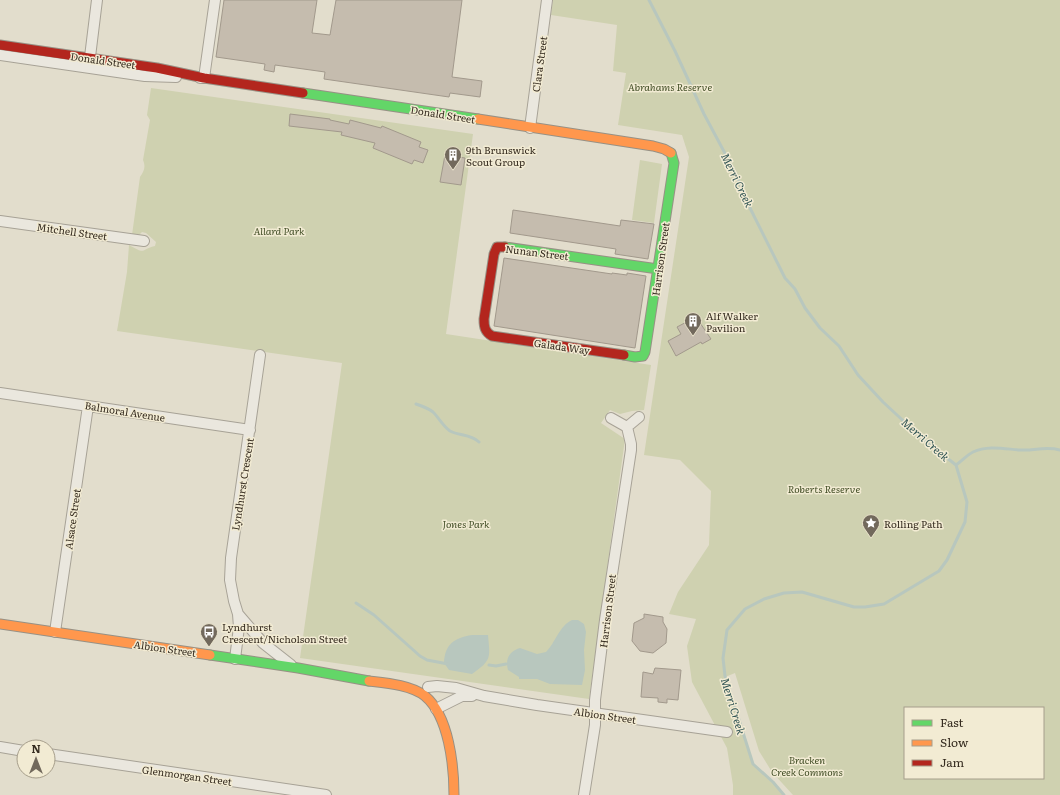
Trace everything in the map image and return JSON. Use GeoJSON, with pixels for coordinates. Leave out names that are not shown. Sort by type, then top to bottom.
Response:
{"type":"FeatureCollection","features":[{"type":"Feature","properties":{"kind":"street"},"geometry":{"type":"LineString","coordinates":[[89,69],[97,0]]}},
{"type":"Feature","properties":{"kind":"street"},"geometry":{"type":"LineString","coordinates":[[204,78],[215,0]]}},
{"type":"Feature","properties":{"kind":"street","name":"Clara Street"},"geometry":{"type":"LineString","coordinates":[[530,128],[548,0]]}},
{"type":"Feature","properties":{"kind":"street","name":"Donald Street"},"geometry":{"type":"LineString","coordinates":[[0,45],[157,68],[204,78],[662,148],[666,149],[672,154],[674,161]]}},
{"type":"Feature","properties":{"kind":"street","name":"Donald Street"},"geometry":{"type":"LineString","coordinates":[[0,55],[145,76],[204,78]]}},
{"type":"Feature","properties":{"kind":"street","name":"Harrison Street"},"geometry":{"type":"LineString","coordinates":[[643,356],[645,352],[674,161]]}},
{"type":"Feature","properties":{"kind":"street","name":"Mitchell Street"},"geometry":{"type":"LineString","coordinates":[[0,221],[144,241]]}},
{"type":"Feature","properties":{"kind":"street","name":"Nunan Street"},"geometry":{"type":"LineString","coordinates":[[484,329],[494,254],[497,247],[511,247],[658,269]]}},
{"type":"Feature","properties":{"kind":"street","name":"Galada Way"},"geometry":{"type":"LineString","coordinates":[[484,329],[492,336],[635,357],[643,356]]}},
{"type":"Feature","properties":{"kind":"street","name":"Lyndhurst Crescent"},"geometry":{"type":"LineString","coordinates":[[235,658],[239,627],[238,614],[230,580],[230,568],[260,355]]}},
{"type":"Feature","properties":{"kind":"street","name":"Balmoral Avenue"},"geometry":{"type":"LineString","coordinates":[[0,393],[250,430]]}},
{"type":"Feature","properties":{"kind":"street","name":"Alsace Street"},"geometry":{"type":"LineString","coordinates":[[55,632],[88,406]]}},
{"type":"Feature","properties":{"kind":"street"},"geometry":{"type":"LineString","coordinates":[[612,418],[627,427],[639,417]]}},
{"type":"Feature","properties":{"kind":"street","name":"Harrison Street"},"geometry":{"type":"LineString","coordinates":[[584,795],[594,725],[595,700],[605,620],[631,450],[627,427]]}},
{"type":"Feature","properties":{"kind":"street","name":"Lyndhurst Crescent"},"geometry":{"type":"LineString","coordinates":[[238,614],[263,643],[294,668]]}},
{"type":"Feature","properties":{"kind":"street","name":"Albion Street"},"geometry":{"type":"LineString","coordinates":[[0,624],[330,673],[410,689],[425,696],[440,706],[462,696],[484,696]]}},
{"type":"Feature","properties":{"kind":"street","name":"Albion Street"},"geometry":{"type":"LineString","coordinates":[[330,673],[360,674],[406,680],[428,687],[437,686],[456,688],[484,696],[727,732]]}},
{"type":"Feature","properties":{"kind":"street"},"geometry":{"type":"LineString","coordinates":[[428,687],[435,693],[455,735],[459,755],[461,782],[460,795]]}},
{"type":"Feature","properties":{"kind":"street"},"geometry":{"type":"LineString","coordinates":[[440,706],[455,781],[454,795]]}},
{"type":"Feature","properties":{"kind":"street"},"geometry":{"type":"LineString","coordinates":[[0,747],[16,749]]}},
{"type":"Feature","properties":{"kind":"street","name":"Glenmorgan Street"},"geometry":{"type":"LineString","coordinates":[[56,755],[326,795]]}},
{"type":"Feature","properties":{"kind":"green space"},"geometry":{"type":"Polygon","coordinates":[[[553,0],[1060,0],[1060,795],[793,795],[772,772],[759,751],[735,673],[725,677],[753,764],[773,782],[784,795],[733,795],[733,785],[727,748],[692,682],[687,646],[696,619],[669,614],[678,592],[709,545],[711,491],[680,460],[644,455],[689,157],[682,135],[618,125],[626,73],[613,71],[617,25],[551,15],[553,0]]]}},
{"type":"Feature","properties":{"kind":"green space"},"geometry":{"type":"Polygon","coordinates":[[[151,88],[473,134],[446,334],[651,365],[644,410],[620,414],[610,410],[601,423],[625,439],[589,699],[300,658],[342,363],[117,331],[127,272],[129,245],[143,251],[155,246],[156,242],[146,233],[142,232],[139,235],[132,235],[140,177],[144,167],[143,160],[150,120],[147,115],[151,88]]]}},
{"type":"Feature","properties":{"kind":"green space"},"geometry":{"type":"Polygon","coordinates":[[[640,160],[662,164],[654,223],[632,220],[640,160]]]}},
{"type":"Feature","properties":{"kind":"shaded area"},"geometry":{"type":"Polygon","coordinates":[[[572,620],[578,620],[584,624],[586,632],[584,650],[585,670],[582,685],[550,684],[537,679],[519,679],[519,677],[508,670],[508,659],[513,651],[520,648],[537,654],[546,652],[564,626],[572,620]]]}},
{"type":"Feature","properties":{"kind":"shaded area"},"geometry":{"type":"Polygon","coordinates":[[[472,635],[488,635],[489,654],[486,662],[472,674],[449,670],[444,663],[446,651],[455,640],[472,635]]]}},
{"type":"Feature","properties":{"kind":"building"},"geometry":{"type":"Polygon","coordinates":[[[224,0],[317,0],[312,33],[330,35],[336,0],[462,0],[452,77],[482,81],[480,97],[450,93],[449,97],[324,79],[325,72],[275,65],[274,72],[264,70],[265,64],[216,57],[224,0]]]}},
{"type":"Feature","properties":{"kind":"building"},"geometry":{"type":"Polygon","coordinates":[[[290,114],[330,119],[349,124],[350,120],[381,128],[382,126],[421,142],[419,147],[428,150],[423,163],[414,160],[412,164],[373,148],[375,143],[341,135],[342,132],[289,126],[290,114]]]}},
{"type":"Feature","properties":{"kind":"building","name":"9th Brunswick Scout Group"},"geometry":{"type":"Polygon","coordinates":[[[445,155],[465,158],[461,185],[440,182],[445,155]]]}},
{"type":"Feature","properties":{"kind":"building"},"geometry":{"type":"Polygon","coordinates":[[[513,210],[620,226],[621,220],[654,224],[648,259],[615,254],[616,249],[510,233],[513,210]]]}},
{"type":"Feature","properties":{"kind":"building"},"geometry":{"type":"Polygon","coordinates":[[[504,258],[612,274],[627,275],[627,273],[646,276],[635,348],[494,326],[504,258]]]}},
{"type":"Feature","properties":{"kind":"building","name":"Alf Walker Pavilion"},"geometry":{"type":"Polygon","coordinates":[[[696,317],[711,339],[702,344],[701,342],[676,356],[668,341],[681,334],[677,327],[696,317]]]}},
{"type":"Feature","properties":{"kind":"building"},"geometry":{"type":"Polygon","coordinates":[[[644,614],[663,617],[663,622],[667,629],[666,643],[653,653],[640,651],[632,641],[634,623],[644,618],[644,614]]]}},
{"type":"Feature","properties":{"kind":"building"},"geometry":{"type":"Polygon","coordinates":[[[655,668],[681,670],[678,700],[667,699],[667,703],[658,702],[658,698],[641,697],[643,672],[653,674],[655,668]]]}},
{"type":"Feature","properties":{"kind":"waterway","name":"Merri Creek"},"geometry":{"type":"LineString","coordinates":[[649,0],[675,51],[704,114],[736,174],[750,208],[785,278],[795,289],[805,308],[820,328],[839,346],[858,375],[883,402],[924,440],[956,465],[967,502],[965,522],[947,560],[939,571],[884,604],[854,607],[802,592],[784,593],[764,599],[745,609],[727,630],[723,658],[725,676],[753,764],[773,782],[784,795]]}},
{"type":"Feature","properties":{"kind":"waterway"},"geometry":{"type":"LineString","coordinates":[[416,404],[433,412],[450,431],[469,436],[479,442]]}},
{"type":"Feature","properties":{"kind":"waterway"},"geometry":{"type":"LineString","coordinates":[[956,465],[971,453],[985,449],[996,448],[1025,450],[1050,448],[1060,450]]}},
{"type":"Feature","properties":{"kind":"waterway"},"geometry":{"type":"LineString","coordinates":[[356,603],[374,615],[420,656],[427,660],[448,664]]}},
{"type":"Feature","properties":{"kind":"waterway"},"geometry":{"type":"LineString","coordinates":[[489,665],[496,666],[506,664]]}},
{"type":"Feature","properties":{"kind":"traffic: fast"},"geometry":{"type":"LineString","coordinates":[[303,93],[478,119]]}},
{"type":"Feature","properties":{"kind":"traffic: fast"},"geometry":{"type":"LineString","coordinates":[[624,355],[635,357],[643,356],[645,352],[674,163],[671,153]]}},
{"type":"Feature","properties":{"kind":"traffic: fast"},"geometry":{"type":"LineString","coordinates":[[505,247],[658,269]]}},
{"type":"Feature","properties":{"kind":"traffic: fast"},"geometry":{"type":"LineString","coordinates":[[210,655],[298,668],[369,681]]}},
{"type":"Feature","properties":{"kind":"traffic: slow"},"geometry":{"type":"LineString","coordinates":[[478,119],[653,146],[671,153]]}},
{"type":"Feature","properties":{"kind":"traffic: slow"},"geometry":{"type":"LineString","coordinates":[[0,624],[210,655]]}},
{"type":"Feature","properties":{"kind":"traffic: slow"},"geometry":{"type":"LineString","coordinates":[[369,681],[398,685],[413,689],[425,696],[433,705],[445,728],[453,770],[454,795]]}},
{"type":"Feature","properties":{"kind":"traffic: jam"},"geometry":{"type":"LineString","coordinates":[[0,45],[157,68],[204,78],[303,93]]}},
{"type":"Feature","properties":{"kind":"traffic: jam"},"geometry":{"type":"LineString","coordinates":[[505,247],[497,247],[494,254],[484,319],[486,331],[488,333],[492,336],[624,355]]}},
{"type":"Feature","properties":{"kind":"place","name":"9th Brunswick Scout Group"},"geometry":{"type":"Point","coordinates":[453,170]}},
{"type":"Feature","properties":{"kind":"place","name":"Alf Walker Pavilion"},"geometry":{"type":"Point","coordinates":[693,336]}},
{"type":"Feature","properties":{"kind":"place","name":"Rolling Path"},"geometry":{"type":"Point","coordinates":[871,538]}},
{"type":"Feature","properties":{"kind":"place","name":"Lyndhurst Crescent/Nicholson Street"},"geometry":{"type":"Point","coordinates":[209,647]}},
{"type":"Feature","properties":{"kind":"park label","name":"Abrahams Reserve"},"geometry":{"type":"Point","coordinates":[670,86]}},
{"type":"Feature","properties":{"kind":"park label","name":"Allard Park"},"geometry":{"type":"Point","coordinates":[279,230]}},
{"type":"Feature","properties":{"kind":"park label","name":"Roberts Reserve"},"geometry":{"type":"Point","coordinates":[824,488]}},
{"type":"Feature","properties":{"kind":"park label","name":"Jones Park"},"geometry":{"type":"Point","coordinates":[466,523]}},
{"type":"Feature","properties":{"kind":"park label","name":"Bracken Creek Commons"},"geometry":{"type":"Point","coordinates":[807,764]}}]}
